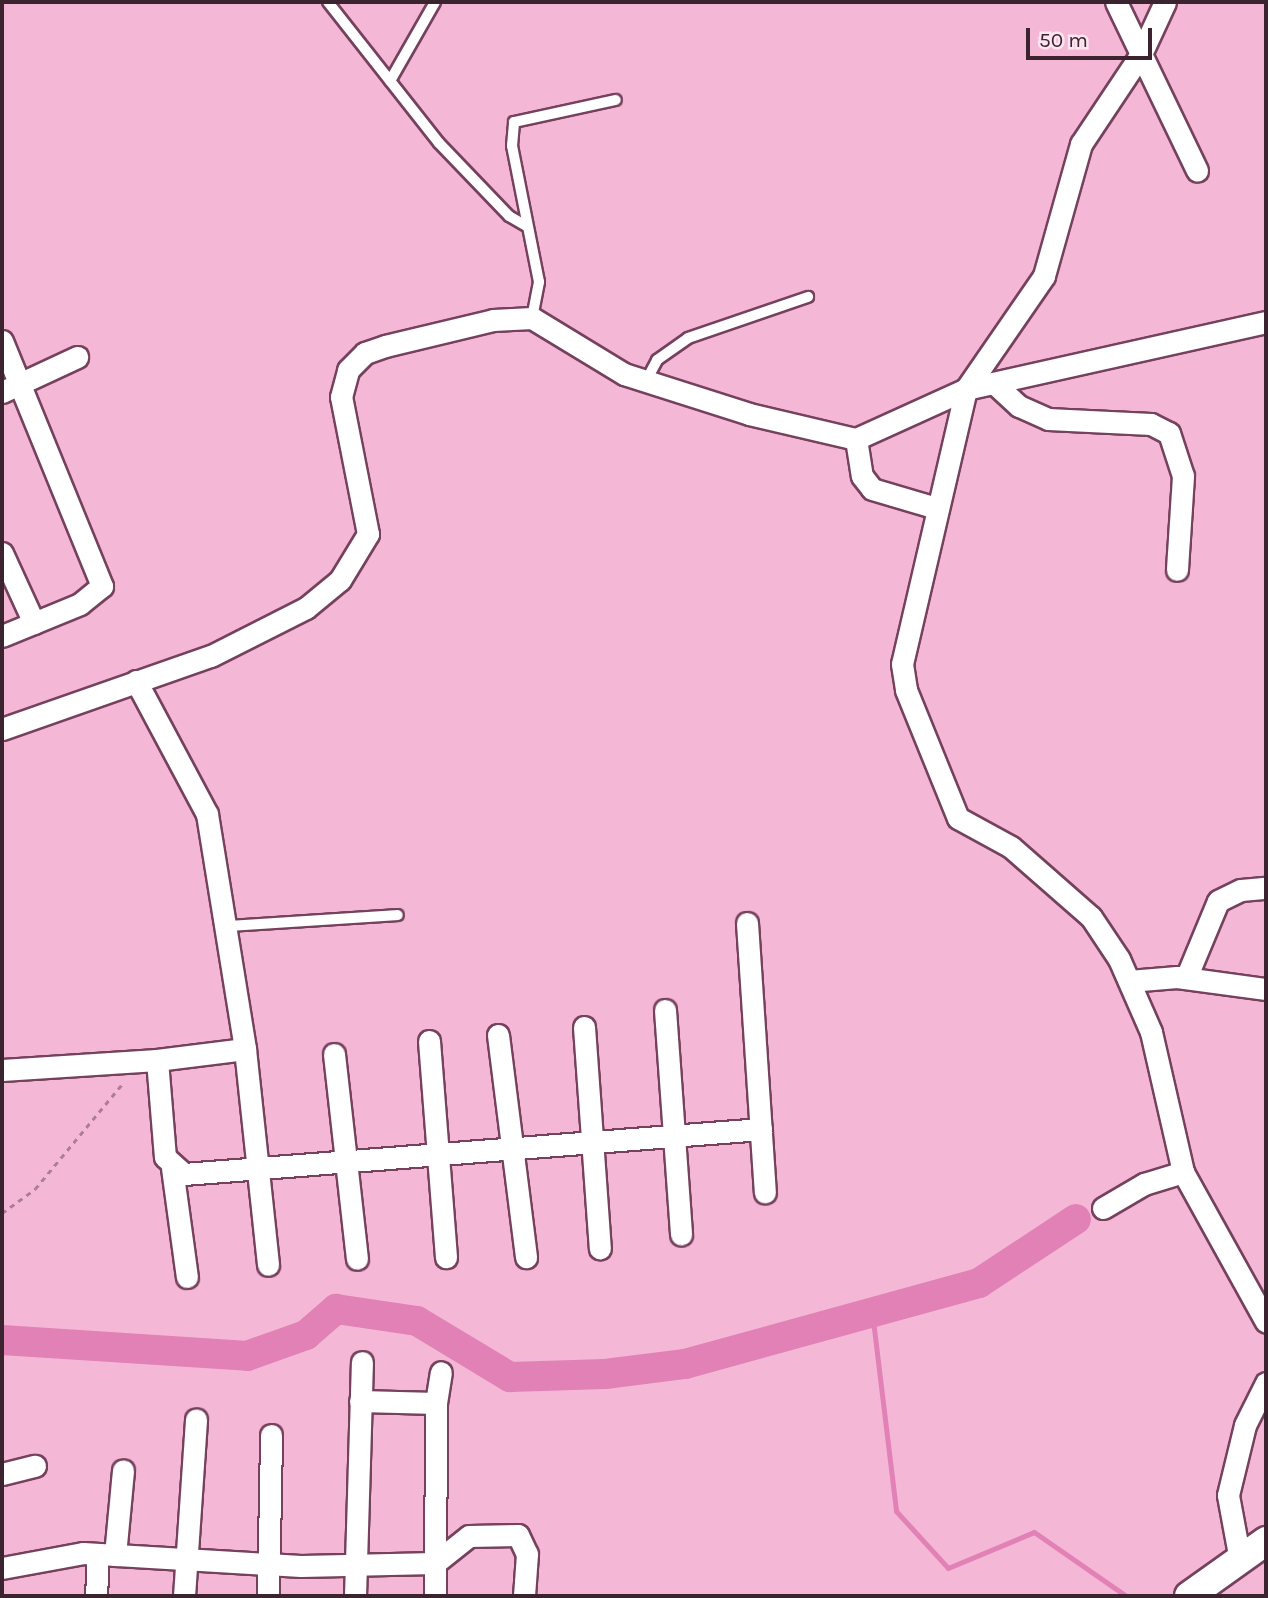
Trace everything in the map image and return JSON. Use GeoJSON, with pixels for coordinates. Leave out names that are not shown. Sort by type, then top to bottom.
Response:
{"type":"FeatureCollection","features":[{"type":"Feature","properties":{"kind":"street"},"geometry":{"type":"LineString","coordinates":[[1116,2],[1197,170]]}},
{"type":"Feature","properties":{"kind":"street"},"geometry":{"type":"LineString","coordinates":[[1165,2],[1141,54],[1081,144],[1044,276],[966,389],[902,664],[947,800],[958,818],[1011,847],[1091,917],[1129,981],[1151,1032],[1184,1172],[1266,1322]]}},
{"type":"Feature","properties":{"kind":"street"},"geometry":{"type":"LineString","coordinates":[[2,729],[265,631],[306,608],[358,559],[368,524],[341,397],[348,370],[365,353],[493,320],[532,318],[646,381],[856,439],[966,389],[1266,322]]}},
{"type":"Feature","properties":{"kind":"street"},"geometry":{"type":"LineString","coordinates":[[2,341],[11,387],[102,586],[94,596],[2,636]]}},
{"type":"Feature","properties":{"kind":"street"},"geometry":{"type":"LineString","coordinates":[[11,387],[77,357]]}},
{"type":"Feature","properties":{"kind":"street"},"geometry":{"type":"LineString","coordinates":[[993,383],[1019,406],[1048,419],[1151,424],[1170,433],[1183,476],[1177,570]]}},
{"type":"Feature","properties":{"kind":"street"},"geometry":{"type":"LineString","coordinates":[[856,439],[862,476],[872,489],[936,509]]}},
{"type":"Feature","properties":{"kind":"street"},"geometry":{"type":"LineString","coordinates":[[2,553],[34,623]]}},
{"type":"Feature","properties":{"kind":"street"},"geometry":{"type":"LineString","coordinates":[[136,681],[207,814],[230,926],[268,1265]]}},
{"type":"Feature","properties":{"kind":"street"},"geometry":{"type":"LineString","coordinates":[[1186,978],[1218,901],[1266,888]]}},
{"type":"Feature","properties":{"kind":"street"},"geometry":{"type":"LineString","coordinates":[[747,923],[765,1192]]}},
{"type":"Feature","properties":{"kind":"street"},"geometry":{"type":"LineString","coordinates":[[1129,981],[1186,978],[1266,989]]}},
{"type":"Feature","properties":{"kind":"street"},"geometry":{"type":"LineString","coordinates":[[665,1010],[681,1234]]}},
{"type":"Feature","properties":{"kind":"street"},"geometry":{"type":"LineString","coordinates":[[584,1027],[600,1248]]}},
{"type":"Feature","properties":{"kind":"street"},"geometry":{"type":"LineString","coordinates":[[498,1035],[526,1257]]}},
{"type":"Feature","properties":{"kind":"street"},"geometry":{"type":"LineString","coordinates":[[429,1041],[435,1154],[446,1257]]}},
{"type":"Feature","properties":{"kind":"street"},"geometry":{"type":"LineString","coordinates":[[2,1070],[245,1049]]}},
{"type":"Feature","properties":{"kind":"street"},"geometry":{"type":"LineString","coordinates":[[334,1054],[357,1259]]}},
{"type":"Feature","properties":{"kind":"street"},"geometry":{"type":"LineString","coordinates":[[150,1059],[165,1157],[172,1168],[187,1277]]}},
{"type":"Feature","properties":{"kind":"street"},"geometry":{"type":"LineString","coordinates":[[172,1168],[184,1174],[761,1129]]}},
{"type":"Feature","properties":{"kind":"street"},"geometry":{"type":"LineString","coordinates":[[1103,1208],[1144,1184],[1184,1172]]}},
{"type":"Feature","properties":{"kind":"street"},"geometry":{"type":"LineString","coordinates":[[355,1596],[362,1362]]}},
{"type":"Feature","properties":{"kind":"street"},"geometry":{"type":"LineString","coordinates":[[435,1596],[436,1403],[441,1372]]}},
{"type":"Feature","properties":{"kind":"street"},"geometry":{"type":"LineString","coordinates":[[1240,1560],[1228,1495],[1245,1425],[1266,1383]]}},
{"type":"Feature","properties":{"kind":"street"},"geometry":{"type":"LineString","coordinates":[[360,1401],[436,1403]]}},
{"type":"Feature","properties":{"kind":"street"},"geometry":{"type":"LineString","coordinates":[[184,1596],[196,1419]]}},
{"type":"Feature","properties":{"kind":"street"},"geometry":{"type":"LineString","coordinates":[[268,1596],[271,1435]]}},
{"type":"Feature","properties":{"kind":"street"},"geometry":{"type":"LineString","coordinates":[[2,1474],[35,1465]]}},
{"type":"Feature","properties":{"kind":"street"},"geometry":{"type":"LineString","coordinates":[[96,1596],[123,1469]]}},
{"type":"Feature","properties":{"kind":"street"},"geometry":{"type":"LineString","coordinates":[[2,1568],[106,1555],[270,1563],[435,1563],[470,1536],[518,1535],[527,1554],[524,1596]]}},
{"type":"Feature","properties":{"kind":"street"},"geometry":{"type":"LineString","coordinates":[[1189,1596],[1266,1541]]}},
{"type":"Feature","properties":{"kind":"lane"},"geometry":{"type":"LineString","coordinates":[[328,2],[390,81],[498,206],[526,226]]}},
{"type":"Feature","properties":{"kind":"lane"},"geometry":{"type":"LineString","coordinates":[[390,81],[435,2]]}},
{"type":"Feature","properties":{"kind":"lane"},"geometry":{"type":"LineString","coordinates":[[532,318],[539,282],[512,146],[514,122],[616,100]]}},
{"type":"Feature","properties":{"kind":"lane"},"geometry":{"type":"LineString","coordinates":[[646,381],[657,360],[688,338],[808,297]]}},
{"type":"Feature","properties":{"kind":"lane"},"geometry":{"type":"LineString","coordinates":[[230,926],[398,915]]}},
{"type":"Feature","properties":{"kind":"path"},"geometry":{"type":"LineString","coordinates":[[2,1213],[35,1189],[150,1059]]}},
{"type":"Feature","properties":{"kind":"waterway"},"geometry":{"type":"LineString","coordinates":[[2,1340],[247,1356],[306,1335],[336,1309],[417,1321],[510,1377],[605,1374],[685,1364],[979,1283],[1076,1219]]}},
{"type":"Feature","properties":{"kind":"waterway"},"geometry":{"type":"LineString","coordinates":[[872,1312],[896,1511],[948,1568],[1034,1532],[1126,1596]]}}]}
